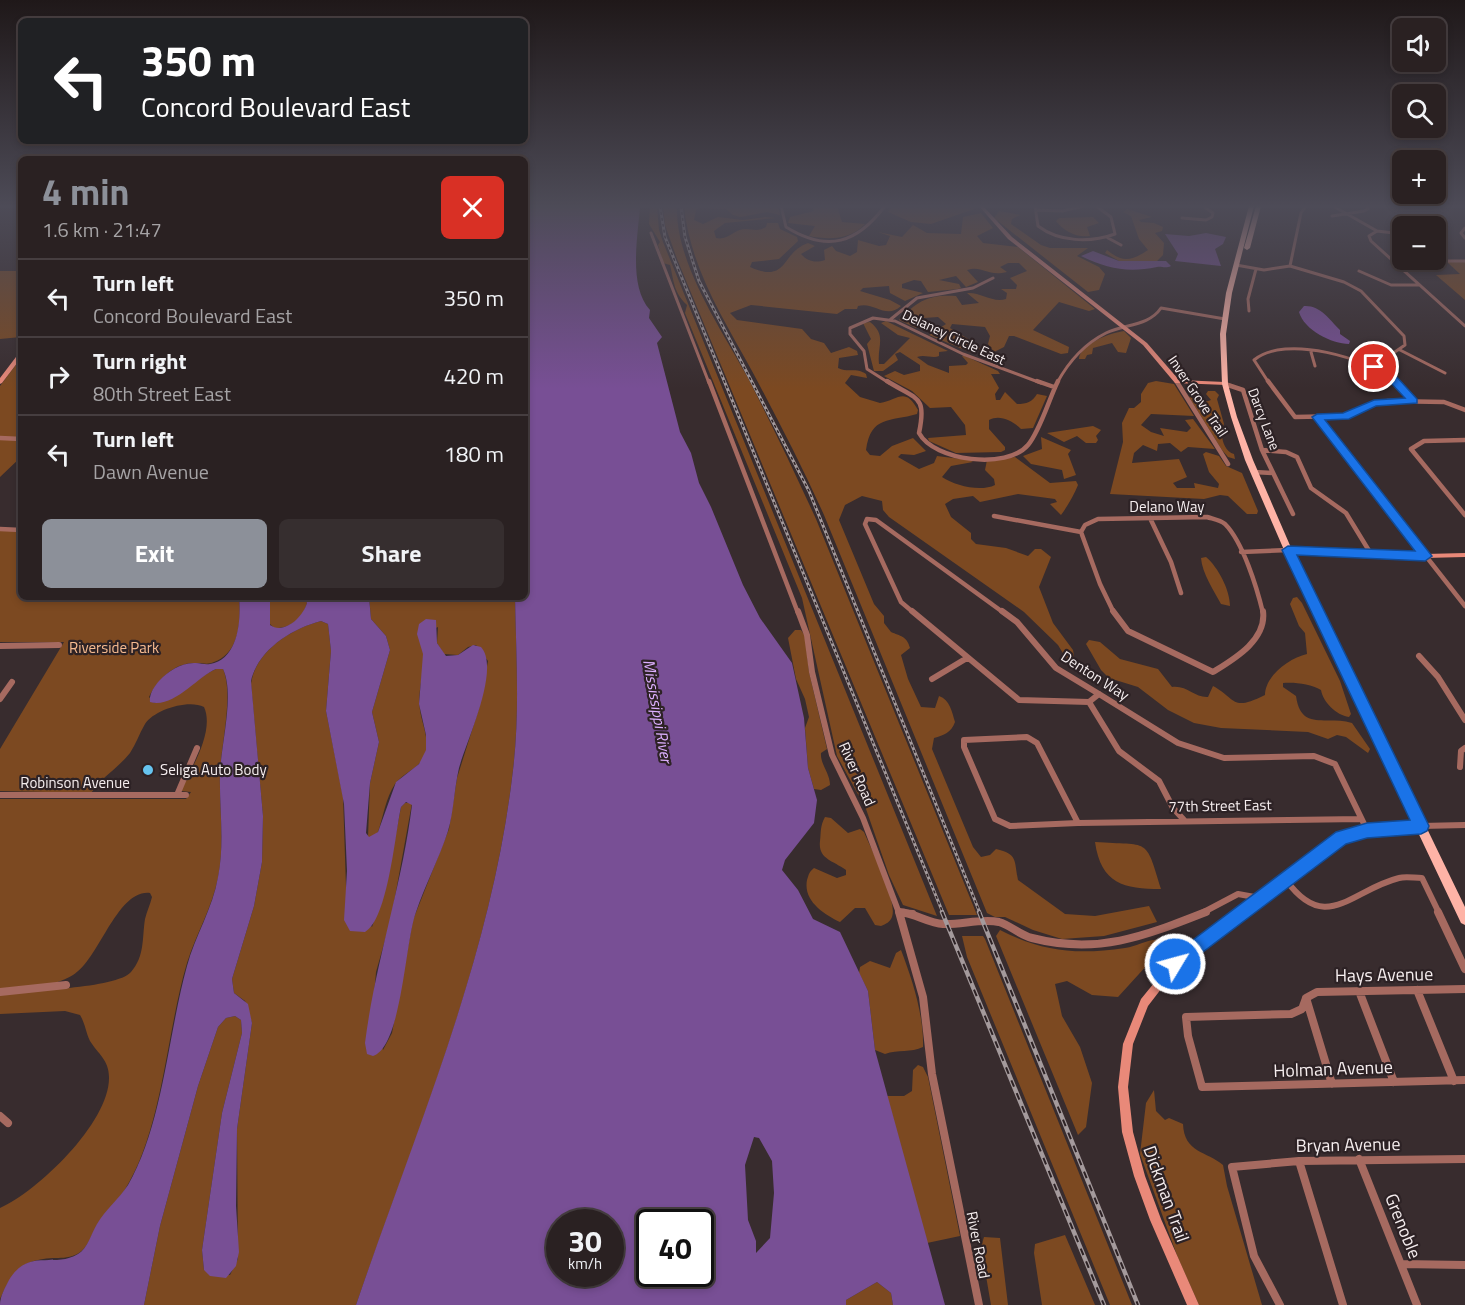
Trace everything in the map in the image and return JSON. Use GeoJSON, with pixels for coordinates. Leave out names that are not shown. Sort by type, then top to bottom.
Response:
{"type":"FeatureCollection","features":[{"type":"Feature","properties":{"kind":"main road"},"geometry":{"type":"LineString","coordinates":[[1238,267],[1225,319],[1222,360],[1225,384],[1238,432],[1288,550],[1465,919]]}},
{"type":"Feature","properties":{"kind":"street","name":"River Road"},"geometry":{"type":"LineString","coordinates":[[664,267],[807,635],[812,672],[832,755],[863,818],[899,912],[923,997],[932,1074],[979,1305]]}},
{"type":"Feature","properties":{"kind":"street","name":"Inver Grove Trail"},"geometry":{"type":"LineString","coordinates":[[1048,267],[1145,344],[1177,382],[1228,464]]}},
{"type":"Feature","properties":{"kind":"street"},"geometry":{"type":"LineString","coordinates":[[1247,267],[1256,269],[1286,267]]}},
{"type":"Feature","properties":{"kind":"street"},"geometry":{"type":"LineString","coordinates":[[1293,267],[1344,282],[1364,293],[1404,336],[1406,343],[1400,350],[1374,367]]}},
{"type":"Feature","properties":{"kind":"street"},"geometry":{"type":"LineString","coordinates":[[1249,311],[1248,299],[1256,269]]}},
{"type":"Feature","properties":{"kind":"street"},"geometry":{"type":"LineString","coordinates":[[1403,270],[1465,326]]}},
{"type":"Feature","properties":{"kind":"street"},"geometry":{"type":"LineString","coordinates":[[1359,271],[1392,285],[1419,285]]}},
{"type":"Feature","properties":{"kind":"street"},"geometry":{"type":"LineString","coordinates":[[891,319],[917,298],[973,288],[993,278]]}},
{"type":"Feature","properties":{"kind":"street"},"geometry":{"type":"LineString","coordinates":[[1125,326],[1155,317],[1161,308],[1225,319]]}},
{"type":"Feature","properties":{"kind":"street","name":"Delaney Circle East"},"geometry":{"type":"LineString","coordinates":[[1054,387],[1004,371],[935,342],[891,319],[877,318],[858,321],[850,328],[850,334],[864,351],[867,369],[920,402],[924,410],[919,433],[926,445],[938,451],[966,458],[1008,456],[1020,452],[1028,445],[1054,387],[1071,357],[1086,343],[1125,326]]}},
{"type":"Feature","properties":{"kind":"street"},"geometry":{"type":"LineString","coordinates":[[1413,401],[1392,378],[1374,367],[1344,357],[1275,350],[1260,353],[1254,362],[1295,417],[1345,416],[1374,403],[1413,401],[1444,402],[1465,410]]}},
{"type":"Feature","properties":{"kind":"street"},"geometry":{"type":"LineString","coordinates":[[1400,350],[1445,373]]}},
{"type":"Feature","properties":{"kind":"street"},"geometry":{"type":"LineString","coordinates":[[1311,352],[1315,366]]}},
{"type":"Feature","properties":{"kind":"street"},"geometry":{"type":"LineString","coordinates":[[0,382],[18,358]]}},
{"type":"Feature","properties":{"kind":"street"},"geometry":{"type":"LineString","coordinates":[[1177,382],[1225,384]]}},
{"type":"Feature","properties":{"kind":"street","name":"Darcy Lane"},"geometry":{"type":"LineString","coordinates":[[1225,384],[1243,390],[1262,450],[1293,514]]}},
{"type":"Feature","properties":{"kind":"street"},"geometry":{"type":"LineString","coordinates":[[1317,417],[1465,606]]}},
{"type":"Feature","properties":{"kind":"street"},"geometry":{"type":"LineString","coordinates":[[0,438],[18,440]]}},
{"type":"Feature","properties":{"kind":"street"},"geometry":{"type":"LineString","coordinates":[[1465,439],[1424,441],[1411,449],[1462,508],[1465,515]]}},
{"type":"Feature","properties":{"kind":"street"},"geometry":{"type":"LineString","coordinates":[[1262,450],[1286,452],[1297,457],[1311,488],[1346,513],[1371,554]]}},
{"type":"Feature","properties":{"kind":"street","name":"Darcy Lane"},"geometry":{"type":"LineString","coordinates":[[1254,472],[1273,473]]}},
{"type":"Feature","properties":{"kind":"street"},"geometry":{"type":"LineString","coordinates":[[994,516],[1081,532],[1095,571],[1120,622],[1128,631],[1213,672],[1229,663],[1258,636],[1265,623],[1262,607],[1241,552],[1288,550],[1425,556],[1465,555]]}},
{"type":"Feature","properties":{"kind":"street","name":"Delano Way"},"geometry":{"type":"LineString","coordinates":[[1081,532],[1085,525],[1098,519],[1207,517],[1222,521],[1227,526],[1241,552]]}},
{"type":"Feature","properties":{"kind":"street"},"geometry":{"type":"LineString","coordinates":[[1150,518],[1171,562],[1181,593]]}},
{"type":"Feature","properties":{"kind":"street","name":"Denton Way"},"geometry":{"type":"LineString","coordinates":[[967,657],[901,602],[865,524],[867,519],[876,520],[1017,622],[1056,668],[1178,743],[1224,758],[1314,756],[1335,764],[1361,819]]}},
{"type":"Feature","properties":{"kind":"street"},"geometry":{"type":"LineString","coordinates":[[0,529],[18,530]]}},
{"type":"Feature","properties":{"kind":"street"},"geometry":{"type":"LineString","coordinates":[[0,646],[59,645]]}},
{"type":"Feature","properties":{"kind":"street"},"geometry":{"type":"LineString","coordinates":[[1419,656],[1438,677],[1465,720]]}},
{"type":"Feature","properties":{"kind":"street"},"geometry":{"type":"LineString","coordinates":[[932,679],[967,657],[1019,700],[1089,702],[1099,694]]}},
{"type":"Feature","properties":{"kind":"street"},"geometry":{"type":"LineString","coordinates":[[0,699],[12,682]]}},
{"type":"Feature","properties":{"kind":"street"},"geometry":{"type":"LineString","coordinates":[[1089,702],[1119,751],[1159,781],[1173,808],[1184,820]]}},
{"type":"Feature","properties":{"kind":"street","name":"77th Street East"},"geometry":{"type":"LineString","coordinates":[[1078,823],[1037,743],[1032,739],[1027,737],[964,740],[964,747],[995,819],[1001,824],[1078,823],[1184,820],[1361,819]]}},
{"type":"Feature","properties":{"kind":"street"},"geometry":{"type":"LineString","coordinates":[[177,795],[197,748]]}},
{"type":"Feature","properties":{"kind":"street"},"geometry":{"type":"LineString","coordinates":[[1460,767],[1461,751],[1465,748]]}},
{"type":"Feature","properties":{"kind":"street","name":"Robinson Avenue"},"geometry":{"type":"LineString","coordinates":[[0,795],[186,795]]}},
{"type":"Feature","properties":{"kind":"street"},"geometry":{"type":"LineString","coordinates":[[1361,819],[1367,830]]}},
{"type":"Feature","properties":{"kind":"street"},"geometry":{"type":"LineString","coordinates":[[1421,826],[1465,825]]}},
{"type":"Feature","properties":{"kind":"street","name":"Dickman Trail"},"geometry":{"type":"LineString","coordinates":[[1192,1305],[1136,1169],[1124,1115],[1125,1056],[1133,1026],[1153,986],[1175,964],[1342,837],[1367,830],[1421,826]]}},
{"type":"Feature","properties":{"kind":"street"},"geometry":{"type":"LineString","coordinates":[[1286,880],[1294,895],[1308,905],[1333,908],[1400,878],[1422,878],[1465,969]]}},
{"type":"Feature","properties":{"kind":"street"},"geometry":{"type":"LineString","coordinates":[[899,912],[913,914],[941,924],[998,922],[1039,939],[1070,946],[1100,945],[1148,935],[1215,908],[1238,894],[1260,898]]}},
{"type":"Feature","properties":{"kind":"street"},"geometry":{"type":"LineString","coordinates":[[0,992],[66,985]]}},
{"type":"Feature","properties":{"kind":"street","name":"Hays Avenue"},"geometry":{"type":"LineString","coordinates":[[1306,998],[1317,992],[1465,989]]}},
{"type":"Feature","properties":{"kind":"street"},"geometry":{"type":"LineString","coordinates":[[1417,990],[1454,1081]]}},
{"type":"Feature","properties":{"kind":"street"},"geometry":{"type":"LineString","coordinates":[[1359,991],[1394,1082]]}},
{"type":"Feature","properties":{"kind":"street"},"geometry":{"type":"LineString","coordinates":[[1186,1017],[1291,1014],[1302,1008],[1306,998]]}},
{"type":"Feature","properties":{"kind":"street"},"geometry":{"type":"LineString","coordinates":[[1306,998],[1332,1084]]}},
{"type":"Feature","properties":{"kind":"street","name":"Holman Avenue"},"geometry":{"type":"LineString","coordinates":[[1186,1017],[1188,1036],[1202,1087],[1465,1080]]}},
{"type":"Feature","properties":{"kind":"street"},"geometry":{"type":"LineString","coordinates":[[0,1116],[8,1123]]}},
{"type":"Feature","properties":{"kind":"street","name":"Grenoble"},"geometry":{"type":"LineString","coordinates":[[1359,1159],[1417,1305]]}},
{"type":"Feature","properties":{"kind":"street","name":"Bryan Avenue"},"geometry":{"type":"LineString","coordinates":[[1280,1305],[1272,1294],[1245,1234],[1232,1167],[1299,1161],[1465,1159]]}},
{"type":"Feature","properties":{"kind":"street"},"geometry":{"type":"LineString","coordinates":[[1299,1161],[1343,1305]]}},
{"type":"Feature","properties":{"kind":"street"},"geometry":{"type":"LineString","coordinates":[[1401,1264],[1465,1264]]}},
{"type":"Feature","properties":{"kind":"green space"},"geometry":{"type":"Polygon","coordinates":[[[670,267],[673,267],[937,916],[903,905],[889,875],[866,809],[837,756],[802,598],[685,313],[687,305],[677,292],[670,267]]]}},
{"type":"Feature","properties":{"kind":"green space"},"geometry":{"type":"Polygon","coordinates":[[[680,267],[690,267],[714,318],[748,378],[816,519],[977,915],[949,915],[680,267]]]}},
{"type":"Feature","properties":{"kind":"green space"},"geometry":{"type":"Polygon","coordinates":[[[699,267],[750,267],[772,272],[781,267],[1000,267],[1007,272],[967,270],[978,282],[966,287],[956,276],[939,280],[959,284],[961,288],[928,292],[921,281],[914,280],[902,284],[902,288],[923,293],[905,301],[890,293],[889,286],[863,288],[860,291],[890,300],[901,306],[890,311],[864,305],[858,306],[857,309],[845,309],[837,314],[751,305],[730,313],[737,320],[802,329],[811,339],[824,343],[831,353],[849,347],[857,351],[858,355],[839,358],[838,368],[866,374],[867,378],[851,375],[845,383],[860,397],[880,403],[901,396],[909,398],[918,410],[917,414],[877,425],[872,431],[866,450],[870,455],[880,456],[892,446],[913,438],[926,451],[914,455],[901,454],[898,457],[919,469],[934,463],[937,456],[973,462],[951,466],[942,477],[961,485],[983,488],[995,485],[994,479],[985,470],[987,460],[1015,457],[1050,483],[1076,481],[1078,485],[1061,515],[1050,504],[1057,502],[1055,499],[1018,494],[980,502],[973,496],[953,499],[945,504],[951,517],[971,533],[971,539],[976,544],[1006,548],[1028,556],[1035,549],[1041,549],[1051,557],[1039,587],[1053,623],[1073,650],[1074,656],[1067,660],[1058,645],[1024,612],[889,517],[883,510],[882,501],[862,496],[845,505],[839,520],[874,604],[884,616],[884,623],[891,632],[903,637],[909,644],[910,648],[901,655],[908,679],[921,707],[935,708],[939,696],[946,700],[952,710],[955,722],[953,726],[947,733],[934,738],[932,749],[973,847],[981,857],[990,855],[996,849],[1008,853],[1014,859],[1018,880],[1065,914],[1095,916],[1149,906],[1157,922],[1104,936],[1062,939],[1033,930],[1005,917],[995,917],[987,913],[824,515],[789,442],[719,312],[699,267]]]}},
{"type":"Feature","properties":{"kind":"green space"},"geometry":{"type":"Polygon","coordinates":[[[1023,267],[1043,267],[1095,309],[1089,311],[1059,302],[1033,330],[1069,347],[1068,353],[1061,354],[1014,336],[1009,336],[1004,347],[994,352],[988,344],[990,336],[985,327],[952,324],[950,328],[978,345],[980,349],[972,353],[929,335],[946,324],[938,317],[924,318],[921,328],[899,320],[924,300],[938,296],[956,296],[962,305],[979,303],[967,293],[996,300],[1006,299],[1007,293],[1001,289],[1016,289],[1017,285],[1010,278],[1027,271],[1023,267]]]}},
{"type":"Feature","properties":{"kind":"green space"},"geometry":{"type":"Polygon","coordinates":[[[1056,267],[1099,267],[1105,274],[1099,290],[1088,292],[1056,267]]]}},
{"type":"Feature","properties":{"kind":"green space"},"geometry":{"type":"Polygon","coordinates":[[[1452,267],[1465,267],[1465,300],[1436,275],[1460,274],[1452,267]]]}},
{"type":"Feature","properties":{"kind":"green space"},"geometry":{"type":"Polygon","coordinates":[[[0,271],[18,271],[18,337],[0,339],[0,271]]]}},
{"type":"Feature","properties":{"kind":"green space"},"geometry":{"type":"Polygon","coordinates":[[[886,321],[948,351],[939,352],[937,357],[917,357],[928,365],[949,373],[949,366],[968,363],[962,356],[965,356],[998,371],[1000,374],[991,374],[999,388],[995,394],[996,400],[1000,400],[1005,392],[1017,404],[1029,402],[1037,394],[1047,396],[1033,428],[1021,429],[1002,418],[989,420],[989,429],[1005,447],[1005,450],[1001,452],[956,453],[929,441],[928,438],[966,435],[965,425],[951,407],[930,408],[912,391],[884,376],[895,371],[904,375],[920,371],[920,365],[900,352],[895,354],[898,360],[883,371],[874,371],[867,344],[871,339],[863,323],[870,322],[880,336],[879,364],[884,364],[910,338],[898,335],[881,323],[886,321]]]}},
{"type":"Feature","properties":{"kind":"green space"},"geometry":{"type":"Polygon","coordinates":[[[1124,331],[1131,338],[1126,353],[1118,352],[1112,343],[1093,348],[1092,354],[1087,355],[1085,359],[1079,359],[1084,349],[1090,344],[1111,334],[1124,331]]]}},
{"type":"Feature","properties":{"kind":"green space"},"geometry":{"type":"Polygon","coordinates":[[[18,362],[18,438],[0,437],[0,386],[18,362]]]}},
{"type":"Feature","properties":{"kind":"green space"},"geometry":{"type":"Polygon","coordinates":[[[1156,381],[1174,384],[1194,416],[1151,414],[1141,425],[1151,432],[1164,436],[1160,428],[1187,432],[1191,428],[1185,420],[1193,419],[1215,449],[1188,447],[1181,452],[1170,443],[1158,444],[1157,451],[1143,445],[1134,453],[1132,463],[1179,459],[1187,477],[1173,483],[1177,488],[1195,488],[1194,483],[1218,488],[1219,484],[1209,472],[1203,454],[1206,452],[1219,456],[1226,466],[1242,473],[1258,511],[1257,514],[1247,514],[1228,496],[1220,495],[1204,499],[1110,494],[1123,442],[1122,423],[1129,408],[1134,408],[1141,402],[1141,394],[1148,383],[1156,381]]]}},
{"type":"Feature","properties":{"kind":"green space"},"geometry":{"type":"Polygon","coordinates":[[[1208,391],[1215,391],[1219,395],[1217,399],[1224,424],[1223,441],[1227,449],[1234,454],[1235,459],[1228,457],[1222,450],[1189,397],[1191,396],[1198,406],[1205,406],[1205,402],[1211,400],[1206,394],[1208,391]]]}},
{"type":"Feature","properties":{"kind":"green space"},"geometry":{"type":"Polygon","coordinates":[[[1093,426],[1101,430],[1096,436],[1098,440],[1096,443],[1086,443],[1077,436],[1064,442],[1047,433],[1093,426]]]}},
{"type":"Feature","properties":{"kind":"green space"},"geometry":{"type":"Polygon","coordinates":[[[1041,437],[1071,450],[1068,454],[1076,475],[1064,479],[1062,470],[1031,464],[1023,456],[1042,449],[1041,437]]]}},
{"type":"Feature","properties":{"kind":"green space"},"geometry":{"type":"Polygon","coordinates":[[[0,439],[18,441],[18,460],[0,477],[0,439]]]}},
{"type":"Feature","properties":{"kind":"green space","name":"Riverside Park"},"geometry":{"type":"Polygon","coordinates":[[[0,530],[18,532],[18,600],[239,600],[240,616],[237,635],[234,644],[223,658],[210,663],[181,665],[162,678],[149,697],[154,703],[164,700],[216,669],[223,669],[226,679],[227,706],[220,773],[221,839],[218,878],[212,900],[187,963],[156,1111],[147,1139],[137,1167],[124,1191],[98,1223],[84,1248],[72,1256],[42,1259],[25,1264],[9,1281],[0,1299],[0,1208],[33,1187],[69,1153],[85,1134],[98,1114],[106,1095],[109,1071],[90,1041],[80,1015],[65,1011],[0,1014],[0,994],[70,988],[122,978],[131,972],[139,960],[145,919],[152,897],[150,893],[138,895],[128,902],[118,913],[82,967],[73,975],[47,985],[0,990],[0,799],[186,799],[191,792],[181,791],[200,750],[207,717],[204,707],[189,704],[172,707],[156,714],[145,724],[130,753],[91,793],[0,791],[0,749],[64,642],[0,642],[0,530]]]}},
{"type":"Feature","properties":{"kind":"green space"},"geometry":{"type":"Polygon","coordinates":[[[1206,557],[1222,579],[1230,606],[1221,604],[1209,582],[1201,558],[1206,557]]]}},
{"type":"Feature","properties":{"kind":"green space"},"geometry":{"type":"Polygon","coordinates":[[[1297,597],[1340,681],[1351,714],[1349,717],[1335,711],[1324,699],[1321,690],[1317,688],[1293,683],[1283,683],[1283,687],[1296,696],[1303,714],[1309,718],[1352,723],[1370,749],[1368,753],[1346,737],[1337,735],[1328,739],[1308,732],[1221,728],[1194,723],[1168,710],[1138,687],[1109,678],[1101,670],[1086,644],[1089,640],[1100,642],[1120,659],[1158,669],[1172,687],[1208,697],[1213,686],[1235,702],[1246,703],[1265,695],[1269,681],[1279,669],[1293,659],[1307,654],[1305,633],[1299,626],[1290,604],[1293,598],[1297,597]]]}},
{"type":"Feature","properties":{"kind":"green space"},"geometry":{"type":"Polygon","coordinates":[[[270,600],[306,600],[307,603],[295,622],[280,628],[274,628],[270,624],[270,600]]]}},
{"type":"Feature","properties":{"kind":"green space"},"geometry":{"type":"Polygon","coordinates":[[[369,600],[515,600],[517,705],[515,748],[503,839],[488,907],[450,1041],[356,1305],[144,1305],[160,1226],[198,1086],[218,1027],[226,1018],[235,1016],[241,1020],[242,1033],[222,1113],[202,1250],[204,1270],[230,1275],[238,1259],[237,1129],[252,1023],[245,1001],[234,993],[232,979],[254,906],[262,862],[263,816],[251,684],[259,662],[267,652],[286,636],[321,621],[328,624],[331,651],[326,711],[343,796],[346,887],[372,927],[386,885],[401,807],[405,803],[412,803],[391,919],[376,972],[373,1007],[383,1050],[392,1033],[413,920],[449,829],[457,778],[479,708],[488,661],[476,645],[468,647],[458,655],[444,654],[437,643],[438,627],[418,636],[423,654],[419,701],[426,738],[425,755],[423,760],[395,784],[387,801],[378,832],[374,837],[368,837],[370,783],[379,742],[372,712],[390,650],[386,636],[371,619],[369,600]]]}},
{"type":"Feature","properties":{"kind":"green space"},"geometry":{"type":"Polygon","coordinates":[[[795,630],[801,630],[805,636],[809,672],[827,749],[821,753],[821,757],[830,785],[821,790],[814,789],[808,768],[805,728],[809,717],[805,699],[796,679],[788,638],[795,630]]]}},
{"type":"Feature","properties":{"kind":"green space"},"geometry":{"type":"Polygon","coordinates":[[[825,817],[831,818],[848,833],[860,829],[864,832],[891,899],[892,917],[886,924],[875,925],[865,908],[855,908],[840,922],[821,911],[811,900],[807,880],[814,868],[837,878],[846,875],[846,870],[821,852],[821,829],[825,817]]]}},
{"type":"Feature","properties":{"kind":"green space"},"geometry":{"type":"Polygon","coordinates":[[[1095,842],[1143,847],[1152,860],[1161,889],[1136,888],[1116,881],[1103,867],[1095,842]]]}},
{"type":"Feature","properties":{"kind":"green space"},"geometry":{"type":"Polygon","coordinates":[[[1000,930],[1031,943],[1076,951],[1125,948],[1152,940],[1161,940],[1159,952],[1118,997],[1092,995],[1067,981],[1055,984],[1062,1016],[1080,1047],[1092,1083],[1086,1127],[1078,1135],[996,936],[1000,930]]]}},
{"type":"Feature","properties":{"kind":"green space"},"geometry":{"type":"Polygon","coordinates":[[[962,936],[983,936],[985,939],[1132,1305],[1110,1305],[967,957],[962,936]]]}},
{"type":"Feature","properties":{"kind":"green space"},"geometry":{"type":"Polygon","coordinates":[[[901,950],[919,1010],[923,1047],[885,1054],[875,1050],[868,991],[859,973],[860,967],[870,961],[890,968],[896,953],[901,950]]]}},
{"type":"Feature","properties":{"kind":"green space"},"geometry":{"type":"Polygon","coordinates":[[[918,1065],[923,1067],[928,1077],[960,1236],[927,1243],[887,1096],[904,1096],[912,1091],[913,1070],[918,1065]]]}},
{"type":"Feature","properties":{"kind":"green space"},"geometry":{"type":"Polygon","coordinates":[[[1154,1090],[1156,1111],[1165,1120],[1169,1118],[1183,1124],[1187,1141],[1197,1150],[1223,1165],[1262,1305],[1199,1305],[1178,1258],[1140,1154],[1146,1103],[1154,1090]]]}},
{"type":"Feature","properties":{"kind":"green space"},"geometry":{"type":"Polygon","coordinates":[[[1065,1235],[1095,1305],[1042,1305],[1034,1253],[1035,1244],[1065,1235]]]}},
{"type":"Feature","properties":{"kind":"green space"},"geometry":{"type":"Polygon","coordinates":[[[984,1237],[1000,1238],[1008,1305],[991,1305],[981,1247],[984,1237]]]}},
{"type":"Feature","properties":{"kind":"green space"},"geometry":{"type":"Polygon","coordinates":[[[877,1282],[891,1293],[893,1305],[846,1305],[846,1300],[877,1282]]]}},
{"type":"Feature","properties":{"kind":"water","name":"Mississippi River"},"geometry":{"type":"Polygon","coordinates":[[[528,267],[636,267],[639,288],[650,310],[649,318],[662,337],[657,343],[680,432],[691,453],[699,483],[743,585],[760,618],[792,663],[804,718],[808,768],[817,800],[814,823],[785,860],[782,870],[798,890],[813,919],[840,932],[868,991],[875,1050],[945,1305],[893,1305],[891,1293],[877,1282],[846,1300],[846,1305],[356,1305],[427,1107],[470,975],[503,839],[513,770],[516,727],[515,600],[528,600],[528,267]],[[754,1137],[745,1165],[748,1220],[756,1241],[756,1253],[770,1238],[774,1193],[772,1161],[759,1138],[754,1137]]]}},
{"type":"Feature","properties":{"kind":"water"},"geometry":{"type":"Polygon","coordinates":[[[1110,267],[1167,267],[1137,270],[1110,267]]]}},
{"type":"Feature","properties":{"kind":"water"},"geometry":{"type":"Polygon","coordinates":[[[1304,306],[1315,308],[1324,314],[1340,330],[1340,334],[1350,341],[1349,344],[1327,339],[1307,325],[1299,312],[1304,306]]]}},
{"type":"Feature","properties":{"kind":"water"},"geometry":{"type":"Polygon","coordinates":[[[239,600],[270,600],[270,625],[281,628],[292,623],[302,614],[307,603],[306,600],[369,600],[371,619],[386,636],[390,650],[372,712],[379,742],[370,783],[366,833],[369,837],[378,832],[396,782],[419,764],[426,750],[426,735],[419,704],[423,654],[417,634],[419,624],[426,619],[436,620],[437,643],[446,656],[458,655],[473,645],[481,647],[486,657],[485,688],[459,768],[448,831],[412,926],[401,992],[390,1034],[383,1048],[373,1056],[367,1054],[365,1043],[369,1013],[402,865],[412,805],[406,802],[401,807],[385,894],[373,924],[365,932],[350,931],[344,920],[347,871],[344,804],[326,711],[331,651],[328,624],[321,621],[298,629],[277,642],[261,660],[251,681],[263,816],[262,862],[254,906],[232,979],[234,993],[248,1004],[252,1023],[237,1129],[236,1206],[239,1252],[236,1266],[226,1278],[210,1276],[204,1270],[202,1250],[222,1113],[242,1033],[241,1020],[235,1016],[226,1018],[218,1027],[198,1086],[160,1226],[144,1305],[0,1305],[9,1280],[25,1264],[33,1261],[69,1258],[84,1248],[100,1219],[128,1185],[140,1161],[157,1107],[187,966],[216,888],[221,838],[220,773],[228,705],[223,669],[216,669],[209,673],[167,701],[150,702],[150,696],[159,681],[176,668],[191,663],[210,664],[220,661],[227,655],[236,637],[239,600]]]}},
{"type":"Feature","properties":{"kind":"railway"},"geometry":{"type":"LineString","coordinates":[[677,267],[943,913]]}},
{"type":"Feature","properties":{"kind":"railway"},"geometry":{"type":"LineString","coordinates":[[695,267],[699,281],[809,491],[980,913]]}},
{"type":"Feature","properties":{"kind":"railway"},"geometry":{"type":"LineString","coordinates":[[942,912],[1104,1305]]}},
{"type":"Feature","properties":{"kind":"railway"},"geometry":{"type":"LineString","coordinates":[[979,912],[1138,1305]]}},
{"type":"Feature","properties":{"kind":"place","name":"Seliga Auto Body"},"geometry":{"type":"Point","coordinates":[148,770]}},
{"type":"Feature","properties":{"kind":"route"},"geometry":{"type":"LineString","coordinates":[[1175,964],[1342,837],[1367,830],[1421,826],[1288,550],[1425,556],[1317,417],[1345,416],[1374,403],[1413,401],[1392,378],[1374,367]]}}]}
